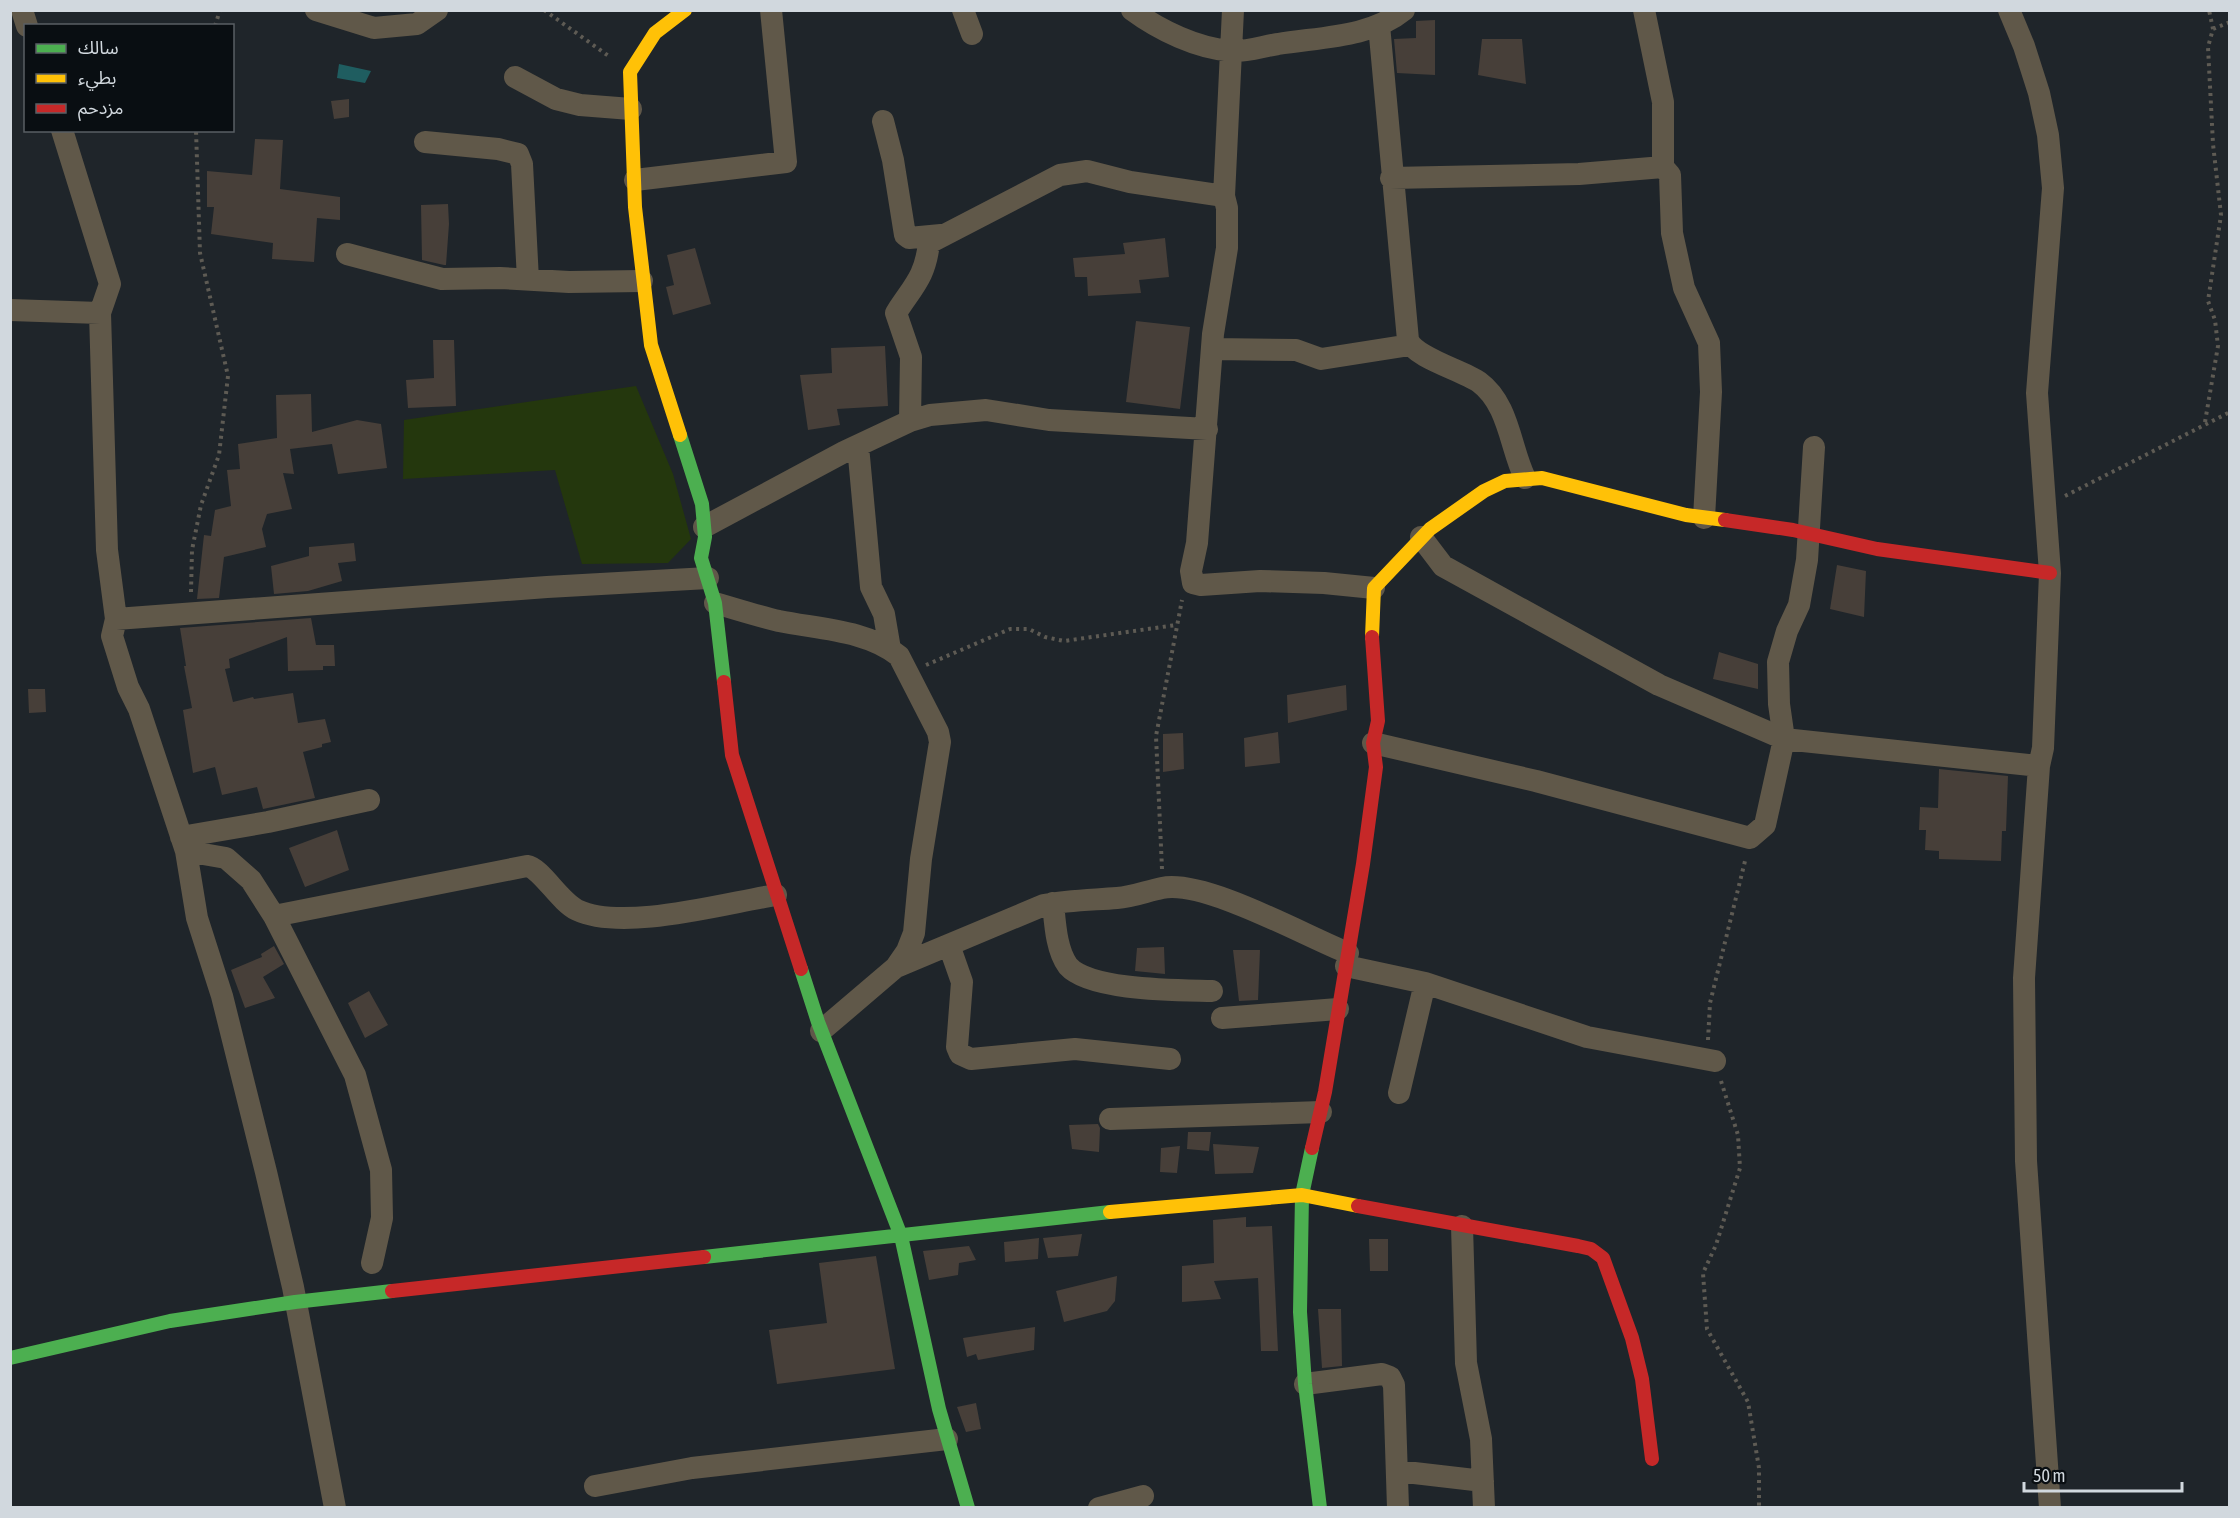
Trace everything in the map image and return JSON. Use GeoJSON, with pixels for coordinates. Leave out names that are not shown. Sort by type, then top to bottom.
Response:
{"type":"FeatureCollection","features":[{"type":"Feature","properties":{"kind":"street"},"geometry":{"type":"LineString","coordinates":[[316,10],[374,28],[417,24],[437,10]]}},
{"type":"Feature","properties":{"kind":"street"},"geometry":{"type":"LineString","coordinates":[[686,10],[655,33],[630,72],[642,281],[651,345],[702,504],[704,527],[701,558],[715,603],[732,755],[751,807],[776,895],[821,1031],[901,1236],[947,1439],[968,1508]]}},
{"type":"Feature","properties":{"kind":"street"},"geometry":{"type":"LineString","coordinates":[[635,180],[741,166],[783,165],[786,162],[771,10]]}},
{"type":"Feature","properties":{"kind":"street"},"geometry":{"type":"LineString","coordinates":[[963,10],[972,34]]}},
{"type":"Feature","properties":{"kind":"street"},"geometry":{"type":"LineString","coordinates":[[1132,10],[1157,28],[1186,40],[1233,52],[1350,34],[1379,25],[1404,10]]}},
{"type":"Feature","properties":{"kind":"street"},"geometry":{"type":"LineString","coordinates":[[1233,10],[1233,52],[1224,196],[1227,208],[1227,248],[1212,349],[1197,543],[1191,577],[1193,583],[1201,585],[1260,581],[1324,583],[1374,588]]}},
{"type":"Feature","properties":{"kind":"street"},"geometry":{"type":"LineString","coordinates":[[1644,10],[1663,102],[1663,167],[1670,175],[1672,233],[1683,288],[1709,343],[1711,392],[1704,518]]}},
{"type":"Feature","properties":{"kind":"street"},"geometry":{"type":"LineString","coordinates":[[2009,10],[2024,46],[2039,93],[2048,135],[2053,188],[2037,393],[2050,573],[2043,748],[2039,766],[2024,978],[2026,1161],[2050,1508]]}},
{"type":"Feature","properties":{"kind":"street"},"geometry":{"type":"LineString","coordinates":[[1379,25],[1392,178],[1410,345],[1414,351],[1463,372],[1489,391],[1504,416],[1525,478]]}},
{"type":"Feature","properties":{"kind":"street"},"geometry":{"type":"LineString","coordinates":[[515,77],[556,99],[580,105],[631,109]]}},
{"type":"Feature","properties":{"kind":"street"},"geometry":{"type":"LineString","coordinates":[[883,121],[894,160],[905,235],[909,238],[941,235]]}},
{"type":"Feature","properties":{"kind":"street"},"geometry":{"type":"LineString","coordinates":[[63,132],[110,284],[100,314],[107,550],[116,618],[112,636],[119,662],[139,709],[183,844],[197,918],[222,996],[295,1302],[335,1508]]}},
{"type":"Feature","properties":{"kind":"street"},"geometry":{"type":"LineString","coordinates":[[425,142],[498,149],[518,154],[522,164],[528,280]]}},
{"type":"Feature","properties":{"kind":"street"},"geometry":{"type":"LineString","coordinates":[[1392,178],[1579,174],[1663,167]]}},
{"type":"Feature","properties":{"kind":"street"},"geometry":{"type":"LineString","coordinates":[[910,421],[911,357],[896,314],[917,285],[927,260],[929,243],[1060,175],[1088,171],[1130,182],[1224,196]]}},
{"type":"Feature","properties":{"kind":"street"},"geometry":{"type":"LineString","coordinates":[[347,254],[442,279],[642,281]]}},
{"type":"Feature","properties":{"kind":"street"},"geometry":{"type":"LineString","coordinates":[[10,310],[100,314]]}},
{"type":"Feature","properties":{"kind":"street"},"geometry":{"type":"LineString","coordinates":[[1212,349],[1296,350],[1321,359],[1410,345]]}},
{"type":"Feature","properties":{"kind":"street"},"geometry":{"type":"LineString","coordinates":[[704,527],[858,446],[910,421],[941,413],[986,410],[1049,420],[1206,429]]}},
{"type":"Feature","properties":{"kind":"street"},"geometry":{"type":"LineString","coordinates":[[858,446],[871,587],[884,614],[890,649]]}},
{"type":"Feature","properties":{"kind":"street"},"geometry":{"type":"LineString","coordinates":[[1373,743],[1536,781],[1750,838],[1765,825],[1784,739],[1779,704],[1778,662],[1787,631],[1799,605],[1809,534],[1814,447]]}},
{"type":"Feature","properties":{"kind":"street"},"geometry":{"type":"LineString","coordinates":[[1320,1508],[1305,1384],[1300,1312],[1302,1195],[1321,1112],[1376,767],[1373,743],[1378,721],[1372,655],[1374,588],[1421,537],[1484,491],[1505,481],[1525,478],[1542,478],[1663,510],[1704,518],[1809,534],[1877,549],[2050,573]]}},
{"type":"Feature","properties":{"kind":"street"},"geometry":{"type":"LineString","coordinates":[[1421,537],[1443,566],[1659,685],[1784,739],[2039,766]]}},
{"type":"Feature","properties":{"kind":"street"},"geometry":{"type":"LineString","coordinates":[[116,618],[547,587],[708,578]]}},
{"type":"Feature","properties":{"kind":"street"},"geometry":{"type":"LineString","coordinates":[[715,603],[777,620],[851,635],[890,649],[899,656],[909,672],[938,732],[940,751],[921,859],[914,933],[907,951],[896,967],[821,1031]]}},
{"type":"Feature","properties":{"kind":"street"},"geometry":{"type":"LineString","coordinates":[[183,844],[268,822],[369,800]]}},
{"type":"Feature","properties":{"kind":"street"},"geometry":{"type":"LineString","coordinates":[[183,844],[226,858],[251,880],[274,916],[355,1075],[376,1146],[383,1194],[379,1241],[372,1263]]}},
{"type":"Feature","properties":{"kind":"street"},"geometry":{"type":"LineString","coordinates":[[274,916],[526,866],[537,870],[557,895],[576,909],[598,917],[630,919],[776,895]]}},
{"type":"Feature","properties":{"kind":"street"},"geometry":{"type":"LineString","coordinates":[[896,967],[1053,903],[1119,898],[1152,892],[1162,887],[1221,897],[1347,959],[1587,1037],[1715,1062]]}},
{"type":"Feature","properties":{"kind":"street"},"geometry":{"type":"LineString","coordinates":[[1053,903],[1061,950],[1069,966],[1086,977],[1120,986],[1212,992]]}},
{"type":"Feature","properties":{"kind":"street"},"geometry":{"type":"LineString","coordinates":[[949,945],[962,982],[957,1047],[960,1054],[971,1059],[1075,1049],[1170,1059]]}},
{"type":"Feature","properties":{"kind":"street"},"geometry":{"type":"LineString","coordinates":[[1399,1093],[1425,983]]}},
{"type":"Feature","properties":{"kind":"street"},"geometry":{"type":"LineString","coordinates":[[1222,1018],[1338,1009]]}},
{"type":"Feature","properties":{"kind":"street"},"geometry":{"type":"LineString","coordinates":[[1110,1119],[1321,1112]]}},
{"type":"Feature","properties":{"kind":"street"},"geometry":{"type":"LineString","coordinates":[[10,1358],[170,1321],[295,1302],[1185,1204],[1302,1195],[1592,1249],[1603,1258],[1637,1356],[1652,1459]]}},
{"type":"Feature","properties":{"kind":"street"},"geometry":{"type":"LineString","coordinates":[[1462,1226],[1466,1363],[1481,1439],[1484,1508]]}},
{"type":"Feature","properties":{"kind":"street"},"geometry":{"type":"LineString","coordinates":[[1305,1384],[1383,1374],[1390,1377],[1394,1385],[1398,1508]]}},
{"type":"Feature","properties":{"kind":"street"},"geometry":{"type":"LineString","coordinates":[[595,1486],[692,1468],[947,1439]]}},
{"type":"Feature","properties":{"kind":"street"},"geometry":{"type":"LineString","coordinates":[[1397,1470],[1483,1481]]}},
{"type":"Feature","properties":{"kind":"street"},"geometry":{"type":"LineString","coordinates":[[1099,1508],[1143,1496]]}},
{"type":"Feature","properties":{"kind":"path"},"geometry":{"type":"LineString","coordinates":[[544,10],[630,72]]}},
{"type":"Feature","properties":{"kind":"path"},"geometry":{"type":"LineString","coordinates":[[2205,422],[2218,346],[2215,320],[2208,301],[2221,215],[2213,144],[2208,47],[2213,30],[2209,10]]}},
{"type":"Feature","properties":{"kind":"path"},"geometry":{"type":"LineString","coordinates":[[2213,30],[2229,22]]}},
{"type":"Feature","properties":{"kind":"path"},"geometry":{"type":"LineString","coordinates":[[191,614],[192,550],[201,505],[219,455],[228,376],[200,253],[196,132]]}},
{"type":"Feature","properties":{"kind":"path"},"geometry":{"type":"LineString","coordinates":[[2044,501],[2066,496],[2205,422],[2229,412]]}},
{"type":"Feature","properties":{"kind":"path"},"geometry":{"type":"LineString","coordinates":[[1162,887],[1156,736],[1176,625],[1183,595],[1191,577]]}},
{"type":"Feature","properties":{"kind":"path"},"geometry":{"type":"LineString","coordinates":[[909,672],[1010,629],[1029,629],[1045,637],[1064,641],[1176,625]]}},
{"type":"Feature","properties":{"kind":"path"},"geometry":{"type":"LineString","coordinates":[[1750,838],[1710,1003],[1708,1038],[1738,1135],[1740,1168],[1716,1245],[1703,1273],[1707,1329],[1748,1402],[1759,1468],[1759,1508]]}},
{"type":"Feature","properties":{"kind":"green space"},"geometry":{"type":"Polygon","coordinates":[[[636,386],[673,474],[691,539],[668,563],[582,564],[555,470],[403,479],[404,420],[636,386]]]}},
{"type":"Feature","properties":{"kind":"water"},"geometry":{"type":"Polygon","coordinates":[[[339,64],[371,71],[365,83],[337,78],[339,64]]]}},
{"type":"Feature","properties":{"kind":"building"},"geometry":{"type":"Polygon","coordinates":[[[1435,20],[1435,75],[1397,73],[1394,39],[1416,38],[1416,21],[1435,20]]]}},
{"type":"Feature","properties":{"kind":"building"},"geometry":{"type":"Polygon","coordinates":[[[1482,39],[1522,39],[1526,84],[1478,75],[1482,39]]]}},
{"type":"Feature","properties":{"kind":"building"},"geometry":{"type":"Polygon","coordinates":[[[349,99],[349,117],[334,119],[331,101],[349,99]]]}},
{"type":"Feature","properties":{"kind":"building"},"geometry":{"type":"Polygon","coordinates":[[[255,139],[283,140],[280,189],[340,197],[340,220],[317,218],[314,262],[272,259],[273,243],[211,234],[214,207],[207,207],[207,171],[252,175],[255,139]]]}},
{"type":"Feature","properties":{"kind":"building"},"geometry":{"type":"Polygon","coordinates":[[[448,204],[446,265],[422,260],[421,205],[448,204]]]}},
{"type":"Feature","properties":{"kind":"building"},"geometry":{"type":"Polygon","coordinates":[[[1165,238],[1169,277],[1139,280],[1141,293],[1088,296],[1087,277],[1075,277],[1073,258],[1125,254],[1123,243],[1165,238]]]}},
{"type":"Feature","properties":{"kind":"building"},"geometry":{"type":"Polygon","coordinates":[[[695,248],[711,304],[673,315],[666,287],[674,285],[667,255],[695,248]]]}},
{"type":"Feature","properties":{"kind":"building"},"geometry":{"type":"Polygon","coordinates":[[[1136,321],[1190,327],[1180,409],[1126,402],[1136,321]]]}},
{"type":"Feature","properties":{"kind":"building"},"geometry":{"type":"Polygon","coordinates":[[[433,340],[454,340],[456,406],[408,408],[406,380],[434,378],[433,340]]]}},
{"type":"Feature","properties":{"kind":"building"},"geometry":{"type":"Polygon","coordinates":[[[885,346],[888,406],[837,409],[840,425],[808,430],[800,375],[832,373],[831,348],[885,346]]]}},
{"type":"Feature","properties":{"kind":"building"},"geometry":{"type":"Polygon","coordinates":[[[311,394],[312,432],[357,420],[381,424],[387,468],[338,474],[332,444],[290,449],[294,474],[283,473],[292,509],[267,514],[262,529],[266,547],[224,557],[219,598],[197,599],[204,535],[211,536],[215,510],[231,506],[227,470],[240,469],[238,444],[277,438],[276,395],[311,394]]]}},
{"type":"Feature","properties":{"kind":"building"},"geometry":{"type":"Polygon","coordinates":[[[354,543],[356,561],[338,563],[342,581],[308,591],[274,594],[271,566],[309,556],[309,547],[354,543]]]}},
{"type":"Feature","properties":{"kind":"building"},"geometry":{"type":"Polygon","coordinates":[[[1837,565],[1866,571],[1864,617],[1830,609],[1837,565]]]}},
{"type":"Feature","properties":{"kind":"building"},"geometry":{"type":"Polygon","coordinates":[[[311,618],[316,645],[334,645],[335,666],[323,666],[323,670],[288,671],[287,637],[229,659],[230,668],[225,669],[233,702],[253,697],[254,699],[293,693],[298,723],[325,719],[331,742],[303,752],[315,798],[263,809],[257,787],[222,795],[215,767],[193,773],[183,710],[192,708],[180,628],[311,618]]]}},
{"type":"Feature","properties":{"kind":"building"},"geometry":{"type":"Polygon","coordinates":[[[1719,652],[1758,664],[1758,689],[1713,679],[1719,652]]]}},
{"type":"Feature","properties":{"kind":"building"},"geometry":{"type":"Polygon","coordinates":[[[1346,685],[1347,710],[1288,723],[1287,695],[1346,685]]]}},
{"type":"Feature","properties":{"kind":"building"},"geometry":{"type":"Polygon","coordinates":[[[28,689],[45,689],[46,712],[29,713],[28,689]]]}},
{"type":"Feature","properties":{"kind":"building"},"geometry":{"type":"Polygon","coordinates":[[[1278,732],[1280,763],[1245,767],[1244,738],[1278,732]]]}},
{"type":"Feature","properties":{"kind":"building"},"geometry":{"type":"Polygon","coordinates":[[[1183,733],[1184,769],[1163,772],[1163,734],[1183,733]]]}},
{"type":"Feature","properties":{"kind":"building"},"geometry":{"type":"Polygon","coordinates":[[[1939,769],[2008,776],[2006,831],[2002,831],[2001,861],[1939,859],[1939,851],[1925,850],[1926,830],[1919,830],[1920,807],[1938,808],[1939,769]]]}},
{"type":"Feature","properties":{"kind":"building"},"geometry":{"type":"Polygon","coordinates":[[[337,830],[349,870],[305,887],[289,848],[337,830]]]}},
{"type":"Feature","properties":{"kind":"building"},"geometry":{"type":"Polygon","coordinates":[[[274,946],[284,964],[263,977],[275,998],[245,1008],[231,970],[262,957],[261,954],[274,946]]]}},
{"type":"Feature","properties":{"kind":"building"},"geometry":{"type":"Polygon","coordinates":[[[1164,947],[1165,974],[1135,971],[1137,948],[1164,947]]]}},
{"type":"Feature","properties":{"kind":"building"},"geometry":{"type":"Polygon","coordinates":[[[1233,950],[1260,950],[1258,1000],[1239,1001],[1233,950]]]}},
{"type":"Feature","properties":{"kind":"building"},"geometry":{"type":"Polygon","coordinates":[[[369,991],[388,1025],[365,1038],[348,1003],[369,991]]]}},
{"type":"Feature","properties":{"kind":"building"},"geometry":{"type":"Polygon","coordinates":[[[1098,1124],[1100,1128],[1099,1152],[1072,1149],[1069,1125],[1098,1124]]]}},
{"type":"Feature","properties":{"kind":"building"},"geometry":{"type":"Polygon","coordinates":[[[1188,1132],[1211,1132],[1209,1151],[1187,1149],[1188,1132]]]}},
{"type":"Feature","properties":{"kind":"building"},"geometry":{"type":"Polygon","coordinates":[[[1213,1144],[1259,1147],[1253,1173],[1215,1174],[1213,1144]]]}},
{"type":"Feature","properties":{"kind":"building"},"geometry":{"type":"Polygon","coordinates":[[[1180,1146],[1177,1173],[1160,1172],[1161,1148],[1180,1146]]]}},
{"type":"Feature","properties":{"kind":"building"},"geometry":{"type":"Polygon","coordinates":[[[1246,1217],[1246,1227],[1272,1226],[1278,1351],[1261,1351],[1258,1278],[1214,1281],[1221,1299],[1182,1302],[1182,1266],[1214,1263],[1213,1220],[1246,1217]]]}},
{"type":"Feature","properties":{"kind":"building"},"geometry":{"type":"Polygon","coordinates":[[[1082,1234],[1078,1256],[1048,1258],[1043,1238],[1082,1234]]]}},
{"type":"Feature","properties":{"kind":"building"},"geometry":{"type":"Polygon","coordinates":[[[1039,1238],[1038,1259],[1005,1262],[1004,1242],[1039,1238]]]}},
{"type":"Feature","properties":{"kind":"building"},"geometry":{"type":"Polygon","coordinates":[[[1369,1239],[1388,1239],[1388,1271],[1370,1271],[1369,1239]]]}},
{"type":"Feature","properties":{"kind":"building"},"geometry":{"type":"Polygon","coordinates":[[[969,1246],[976,1260],[959,1263],[958,1275],[929,1280],[923,1251],[969,1246]]]}},
{"type":"Feature","properties":{"kind":"building"},"geometry":{"type":"Polygon","coordinates":[[[876,1256],[895,1369],[777,1384],[769,1330],[827,1323],[819,1263],[876,1256]]]}},
{"type":"Feature","properties":{"kind":"building"},"geometry":{"type":"Polygon","coordinates":[[[1117,1276],[1115,1301],[1107,1311],[1064,1322],[1056,1291],[1117,1276]]]}},
{"type":"Feature","properties":{"kind":"building"},"geometry":{"type":"Polygon","coordinates":[[[1318,1309],[1341,1309],[1342,1366],[1322,1368],[1318,1309]]]}},
{"type":"Feature","properties":{"kind":"building"},"geometry":{"type":"Polygon","coordinates":[[[1035,1327],[1034,1350],[978,1360],[976,1354],[967,1357],[963,1338],[1035,1327]]]}},
{"type":"Feature","properties":{"kind":"building"},"geometry":{"type":"Polygon","coordinates":[[[976,1403],[981,1429],[966,1432],[957,1407],[976,1403]]]}},
{"type":"Feature","properties":{"kind":"traffic: fast"},"geometry":{"type":"LineString","coordinates":[[680,435],[702,504],[705,537],[701,558],[715,603],[724,682]]}},
{"type":"Feature","properties":{"kind":"traffic: fast"},"geometry":{"type":"LineString","coordinates":[[801,969],[818,1022],[901,1236],[939,1409],[968,1508]]}},
{"type":"Feature","properties":{"kind":"traffic: fast"},"geometry":{"type":"LineString","coordinates":[[1312,1148],[1302,1195],[1300,1312],[1305,1384],[1320,1508]]}},
{"type":"Feature","properties":{"kind":"traffic: fast"},"geometry":{"type":"LineString","coordinates":[[704,1257],[1110,1212]]}},
{"type":"Feature","properties":{"kind":"traffic: fast"},"geometry":{"type":"LineString","coordinates":[[10,1358],[170,1321],[295,1302],[392,1291]]}},
{"type":"Feature","properties":{"kind":"traffic: slow"},"geometry":{"type":"LineString","coordinates":[[680,435],[651,345],[635,207],[630,72],[655,33],[685,10]]}},
{"type":"Feature","properties":{"kind":"traffic: slow"},"geometry":{"type":"LineString","coordinates":[[1372,637],[1374,588],[1430,529],[1484,491],[1505,481],[1542,478],[1686,515],[1725,520]]}},
{"type":"Feature","properties":{"kind":"traffic: slow"},"geometry":{"type":"LineString","coordinates":[[1110,1212],[1302,1195],[1358,1206]]}},
{"type":"Feature","properties":{"kind":"traffic: jam"},"geometry":{"type":"LineString","coordinates":[[1725,520],[1793,530],[1877,549],[2050,573]]}},
{"type":"Feature","properties":{"kind":"traffic: jam"},"geometry":{"type":"LineString","coordinates":[[1312,1148],[1325,1092],[1363,864],[1376,767],[1373,743],[1378,721],[1372,637]]}},
{"type":"Feature","properties":{"kind":"traffic: jam"},"geometry":{"type":"LineString","coordinates":[[724,682],[732,755],[801,969]]}},
{"type":"Feature","properties":{"kind":"traffic: jam"},"geometry":{"type":"LineString","coordinates":[[1358,1206],[1578,1246],[1591,1249],[1603,1258],[1632,1338],[1642,1379],[1652,1459]]}},
{"type":"Feature","properties":{"kind":"traffic: jam"},"geometry":{"type":"LineString","coordinates":[[392,1291],[704,1257]]}}]}
